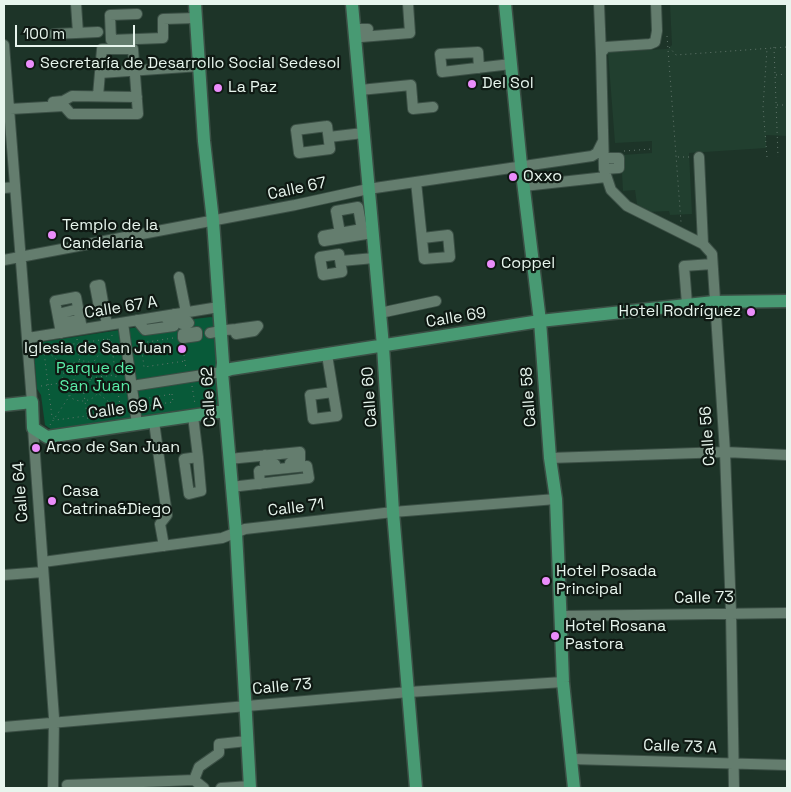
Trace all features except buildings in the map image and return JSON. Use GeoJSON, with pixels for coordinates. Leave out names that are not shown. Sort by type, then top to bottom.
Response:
{"type":"FeatureCollection","features":[{"type":"Feature","properties":{"kind":"main road","name":"Calle 62"},"geometry":{"type":"LineString","coordinates":[[195,4],[204,142],[213,221],[219,307],[215,332],[225,411],[236,533],[250,787]]}},
{"type":"Feature","properties":{"kind":"main road","name":"Calle 60"},"geometry":{"type":"LineString","coordinates":[[352,4],[358,33],[363,133],[383,346],[393,512],[416,788]]}},
{"type":"Feature","properties":{"kind":"main road","name":"Calle 58"},"geometry":{"type":"LineString","coordinates":[[505,4],[521,165],[540,321],[550,458],[556,499],[563,682],[574,788]]}},
{"type":"Feature","properties":{"kind":"main road","name":"Calle 69"},"geometry":{"type":"LineString","coordinates":[[219,372],[540,321],[687,304],[787,301]]}},
{"type":"Feature","properties":{"kind":"main road"},"geometry":{"type":"LineString","coordinates":[[4,405],[32,402]]}},
{"type":"Feature","properties":{"kind":"main road","name":"Calle 64"},"geometry":{"type":"LineString","coordinates":[[32,402],[33,428]]}},
{"type":"Feature","properties":{"kind":"main road","name":"Calle 69 A"},"geometry":{"type":"LineString","coordinates":[[33,428],[46,437],[132,421],[154,422],[194,412],[225,411]]}},
{"type":"Feature","properties":{"kind":"street"},"geometry":{"type":"LineString","coordinates":[[76,4],[78,33]]}},
{"type":"Feature","properties":{"kind":"street"},"geometry":{"type":"LineString","coordinates":[[358,33],[410,33],[408,4]]}},
{"type":"Feature","properties":{"kind":"street"},"geometry":{"type":"LineString","coordinates":[[599,4],[604,140],[603,164],[615,194],[627,206],[703,244],[700,157]]}},
{"type":"Feature","properties":{"kind":"street"},"geometry":{"type":"LineString","coordinates":[[601,52],[611,46],[652,44],[657,36],[656,4]]}},
{"type":"Feature","properties":{"kind":"street"},"geometry":{"type":"LineString","coordinates":[[137,14],[110,15],[111,40],[163,38],[163,20],[196,18]]}},
{"type":"Feature","properties":{"kind":"street"},"geometry":{"type":"LineString","coordinates":[[358,33],[368,29]]}},
{"type":"Feature","properties":{"kind":"street"},"geometry":{"type":"LineString","coordinates":[[54,34],[98,32]]}},
{"type":"Feature","properties":{"kind":"street","name":"Calle 64"},"geometry":{"type":"LineString","coordinates":[[4,44],[8,140],[15,187],[32,402]]}},
{"type":"Feature","properties":{"kind":"street"},"geometry":{"type":"LineString","coordinates":[[63,104],[71,114],[138,114],[133,49],[102,50],[98,96]]}},
{"type":"Feature","properties":{"kind":"street"},"geometry":{"type":"LineString","coordinates":[[479,68],[511,64]]}},
{"type":"Feature","properties":{"kind":"street"},"geometry":{"type":"LineString","coordinates":[[100,72],[200,66]]}},
{"type":"Feature","properties":{"kind":"street"},"geometry":{"type":"LineString","coordinates":[[360,90],[411,85],[413,109],[433,107]]}},
{"type":"Feature","properties":{"kind":"street"},"geometry":{"type":"LineString","coordinates":[[8,104],[63,104],[72,96],[137,97]]}},
{"type":"Feature","properties":{"kind":"street"},"geometry":{"type":"LineString","coordinates":[[329,137],[363,133]]}},
{"type":"Feature","properties":{"kind":"street","name":"Calle 67"},"geometry":{"type":"LineString","coordinates":[[4,260],[213,221],[368,189],[592,156],[603,164]]}},
{"type":"Feature","properties":{"kind":"street"},"geometry":{"type":"LineString","coordinates":[[524,186],[603,164]]}},
{"type":"Feature","properties":{"kind":"street"},"geometry":{"type":"LineString","coordinates":[[416,182],[423,238]]}},
{"type":"Feature","properties":{"kind":"street"},"geometry":{"type":"LineString","coordinates":[[4,188],[15,187]]}},
{"type":"Feature","properties":{"kind":"street"},"geometry":{"type":"LineString","coordinates":[[340,233],[323,236],[324,241],[372,233]]}},
{"type":"Feature","properties":{"kind":"street","name":"Calle 56"},"geometry":{"type":"LineString","coordinates":[[703,244],[711,250],[724,452],[731,612],[734,788]]}},
{"type":"Feature","properties":{"kind":"street"},"geometry":{"type":"LineString","coordinates":[[340,262],[374,258]]}},
{"type":"Feature","properties":{"kind":"street"},"geometry":{"type":"LineString","coordinates":[[687,304],[684,266],[712,264]]}},
{"type":"Feature","properties":{"kind":"street"},"geometry":{"type":"LineString","coordinates":[[179,277],[175,314],[182,336]]}},
{"type":"Feature","properties":{"kind":"street"},"geometry":{"type":"LineString","coordinates":[[60,323],[55,300],[76,297],[79,324]]}},
{"type":"Feature","properties":{"kind":"street"},"geometry":{"type":"LineString","coordinates":[[380,314],[436,301]]}},
{"type":"Feature","properties":{"kind":"street"},"geometry":{"type":"LineString","coordinates":[[104,306],[111,329]]}},
{"type":"Feature","properties":{"kind":"street","name":"Calle 67 A"},"geometry":{"type":"LineString","coordinates":[[28,338],[60,323],[111,329],[123,323],[137,320],[219,307]]}},
{"type":"Feature","properties":{"kind":"street"},"geometry":{"type":"LineString","coordinates":[[123,323],[132,386],[132,421]]}},
{"type":"Feature","properties":{"kind":"street"},"geometry":{"type":"LineString","coordinates":[[215,332],[236,329]]}},
{"type":"Feature","properties":{"kind":"street"},"geometry":{"type":"LineString","coordinates":[[327,355],[333,392]]}},
{"type":"Feature","properties":{"kind":"street","name":"Calle 69"},"geometry":{"type":"LineString","coordinates":[[132,386],[219,372]]}},
{"type":"Feature","properties":{"kind":"street"},"geometry":{"type":"LineString","coordinates":[[194,412],[198,457]]}},
{"type":"Feature","properties":{"kind":"street"},"geometry":{"type":"LineString","coordinates":[[154,422],[167,515],[160,524],[164,546]]}},
{"type":"Feature","properties":{"kind":"street","name":"Calle 64"},"geometry":{"type":"LineString","coordinates":[[33,428],[54,724],[53,788]]}},
{"type":"Feature","properties":{"kind":"street"},"geometry":{"type":"LineString","coordinates":[[550,458],[724,452],[787,455]]}},
{"type":"Feature","properties":{"kind":"street"},"geometry":{"type":"LineString","coordinates":[[229,459],[265,455]]}},
{"type":"Feature","properties":{"kind":"street"},"geometry":{"type":"LineString","coordinates":[[231,487],[260,484]]}},
{"type":"Feature","properties":{"kind":"street","name":"Calle 71"},"geometry":{"type":"LineString","coordinates":[[4,575],[164,546],[222,538],[245,529],[393,512],[556,499]]}},
{"type":"Feature","properties":{"kind":"street","name":"Calle 73"},"geometry":{"type":"LineString","coordinates":[[561,616],[731,612],[787,613]]}},
{"type":"Feature","properties":{"kind":"street","name":"Calle 73"},"geometry":{"type":"LineString","coordinates":[[4,727],[54,724],[246,705],[563,682]]}},
{"type":"Feature","properties":{"kind":"street"},"geometry":{"type":"LineString","coordinates":[[194,780],[199,767],[219,753],[219,744],[247,741]]}},
{"type":"Feature","properties":{"kind":"street","name":"Calle 73 A"},"geometry":{"type":"LineString","coordinates":[[572,759],[787,765]]}},
{"type":"Feature","properties":{"kind":"street"},"geometry":{"type":"LineString","coordinates":[[68,785],[194,780],[204,788]]}},
{"type":"Feature","properties":{"kind":"street"},"geometry":{"type":"LineString","coordinates":[[221,788],[250,787]]}},
{"type":"Feature","properties":{"kind":"path"},"geometry":{"type":"LineString","coordinates":[[668,36],[682,225]]}},
{"type":"Feature","properties":{"kind":"path"},"geometry":{"type":"LineString","coordinates":[[668,46],[676,55],[787,46]]}},
{"type":"Feature","properties":{"kind":"path"},"geometry":{"type":"LineString","coordinates":[[774,47],[778,157]]}},
{"type":"Feature","properties":{"kind":"path"},"geometry":{"type":"LineString","coordinates":[[767,48],[763,107],[767,157]]}},
{"type":"Feature","properties":{"kind":"path"},"geometry":{"type":"LineString","coordinates":[[158,65],[159,73]]}},
{"type":"Feature","properties":{"kind":"path"},"geometry":{"type":"LineString","coordinates":[[775,75],[787,74]]}},
{"type":"Feature","properties":{"kind":"path"},"geometry":{"type":"LineString","coordinates":[[776,105],[787,105]]}},
{"type":"Feature","properties":{"kind":"path"},"geometry":{"type":"LineString","coordinates":[[616,152],[652,149]]}},
{"type":"Feature","properties":{"kind":"path"},"geometry":{"type":"LineString","coordinates":[[676,157],[700,157]]}},
{"type":"Feature","properties":{"kind":"path"},"geometry":{"type":"LineString","coordinates":[[79,324],[77,344],[81,372]]}},
{"type":"Feature","properties":{"kind":"path"},"geometry":{"type":"LineString","coordinates":[[54,419],[116,412],[120,406],[109,340],[111,329]]}},
{"type":"Feature","properties":{"kind":"path"},"geometry":{"type":"LineString","coordinates":[[182,336],[141,343],[144,367],[185,361],[184,355]]}},
{"type":"Feature","properties":{"kind":"path"},"geometry":{"type":"LineString","coordinates":[[45,350],[47,348],[109,340]]}},
{"type":"Feature","properties":{"kind":"path"},"geometry":{"type":"LineString","coordinates":[[86,373],[109,340]]}},
{"type":"Feature","properties":{"kind":"path"},"geometry":{"type":"LineString","coordinates":[[40,346],[76,375]]}},
{"type":"Feature","properties":{"kind":"path"},"geometry":{"type":"LineString","coordinates":[[45,350],[52,417],[54,419]]}},
{"type":"Feature","properties":{"kind":"path"},"geometry":{"type":"LineString","coordinates":[[128,355],[152,352]]}},
{"type":"Feature","properties":{"kind":"path"},"geometry":{"type":"LineString","coordinates":[[79,361],[92,363],[99,370],[102,377],[101,388],[98,393],[85,401],[70,396],[62,383],[63,373],[67,367],[79,361]]}},
{"type":"Feature","properties":{"kind":"path"},"geometry":{"type":"LineString","coordinates":[[88,385],[83,387],[77,385],[75,381],[76,375],[81,372],[86,373],[90,378]]}},
{"type":"Feature","properties":{"kind":"path"},"geometry":{"type":"LineString","coordinates":[[90,378],[130,372]]}},
{"type":"Feature","properties":{"kind":"path"},"geometry":{"type":"LineString","coordinates":[[191,377],[194,412]]}},
{"type":"Feature","properties":{"kind":"path"},"geometry":{"type":"LineString","coordinates":[[88,385],[90,378]]}},
{"type":"Feature","properties":{"kind":"path"},"geometry":{"type":"LineString","coordinates":[[39,386],[75,381]]}},
{"type":"Feature","properties":{"kind":"path"},"geometry":{"type":"LineString","coordinates":[[49,426],[77,385]]}},
{"type":"Feature","properties":{"kind":"path"},"geometry":{"type":"LineString","coordinates":[[88,385],[132,421]]}},
{"type":"Feature","properties":{"kind":"path"},"geometry":{"type":"LineString","coordinates":[[83,387],[88,423]]}},
{"type":"Feature","properties":{"kind":"path"},"geometry":{"type":"LineString","coordinates":[[172,394],[173,402],[144,406],[143,399],[172,394]]}},
{"type":"Feature","properties":{"kind":"shaded area"},"geometry":{"type":"Polygon","coordinates":[[[670,4],[787,4],[787,136],[766,135],[766,148],[689,153],[692,214],[670,215],[669,211],[647,212],[637,204],[635,190],[623,191],[621,155],[652,153],[652,141],[615,143],[608,52],[668,49],[672,45],[670,4]]]}},
{"type":"Feature","properties":{"kind":"green space","name":"Parque de San Juan"},"geometry":{"type":"Polygon","coordinates":[[[214,318],[220,400],[217,405],[52,430],[45,425],[41,395],[37,389],[34,352],[42,342],[139,327],[188,325],[194,319],[214,318]]]}},
{"type":"Feature","properties":{"kind":"place","name":"Secretaría de Desarrollo Social Sedesol"},"geometry":{"type":"Point","coordinates":[30,64]}},
{"type":"Feature","properties":{"kind":"place","name":"Del Sol"},"geometry":{"type":"Point","coordinates":[472,84]}},
{"type":"Feature","properties":{"kind":"place","name":"La Paz"},"geometry":{"type":"Point","coordinates":[218,88]}},
{"type":"Feature","properties":{"kind":"place","name":"Oxxo"},"geometry":{"type":"Point","coordinates":[513,177]}},
{"type":"Feature","properties":{"kind":"place","name":"Templo de la Candelaria"},"geometry":{"type":"Point","coordinates":[52,235]}},
{"type":"Feature","properties":{"kind":"place","name":"Coppel"},"geometry":{"type":"Point","coordinates":[491,264]}},
{"type":"Feature","properties":{"kind":"place","name":"Hotel Rodríguez"},"geometry":{"type":"Point","coordinates":[751,312]}},
{"type":"Feature","properties":{"kind":"place","name":"Iglesia de San Juan"},"geometry":{"type":"Point","coordinates":[182,349]}},
{"type":"Feature","properties":{"kind":"place","name":"Arco de San Juan"},"geometry":{"type":"Point","coordinates":[36,448]}},
{"type":"Feature","properties":{"kind":"place","name":"Casa Catrina&Diego"},"geometry":{"type":"Point","coordinates":[52,501]}},
{"type":"Feature","properties":{"kind":"place","name":"Hotel Posada Principal"},"geometry":{"type":"Point","coordinates":[546,581]}},
{"type":"Feature","properties":{"kind":"place","name":"Hotel Rosana Pastora"},"geometry":{"type":"Point","coordinates":[555,636]}}]}
